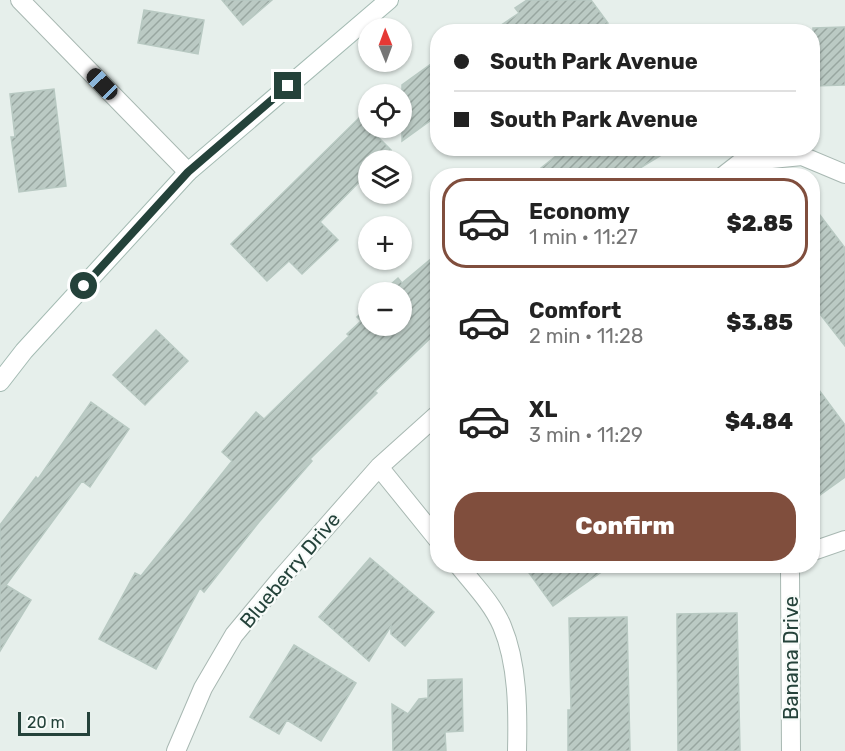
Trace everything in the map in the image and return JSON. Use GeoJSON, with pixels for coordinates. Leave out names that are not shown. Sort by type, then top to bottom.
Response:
{"type":"FeatureCollection","features":[{"type":"Feature","properties":{"kind":"street"},"geometry":{"type":"LineString","coordinates":[[20,0],[188,172]]}},
{"type":"Feature","properties":{"kind":"street"},"geometry":{"type":"LineString","coordinates":[[0,382],[24,351],[188,172],[389,0]]}},
{"type":"Feature","properties":{"kind":"street"},"geometry":{"type":"LineString","coordinates":[[733,168],[741,162],[802,156],[845,174]]}},
{"type":"Feature","properties":{"kind":"street","name":"Blueberry Drive"},"geometry":{"type":"LineString","coordinates":[[176,751],[203,688],[234,635],[379,467],[430,421]]}},
{"type":"Feature","properties":{"kind":"street"},"geometry":{"type":"LineString","coordinates":[[379,467],[430,530]]}},
{"type":"Feature","properties":{"kind":"street"},"geometry":{"type":"LineString","coordinates":[[820,549],[845,540]]}},
{"type":"Feature","properties":{"kind":"street"},"geometry":{"type":"LineString","coordinates":[[465,573],[488,602],[502,626],[515,690],[517,751]]}},
{"type":"Feature","properties":{"kind":"street","name":"Banana Drive"},"geometry":{"type":"LineString","coordinates":[[790,573],[791,751]]}},
{"type":"Feature","properties":{"kind":"building"},"geometry":{"type":"Polygon","coordinates":[[[222,0],[272,0],[243,25],[222,0]]]}},
{"type":"Feature","properties":{"kind":"building"},"geometry":{"type":"Polygon","coordinates":[[[527,0],[591,0],[608,23],[503,24],[519,13],[515,8],[527,0]]]}},
{"type":"Feature","properties":{"kind":"building"},"geometry":{"type":"Polygon","coordinates":[[[144,10],[204,20],[198,54],[138,43],[144,10]]]}},
{"type":"Feature","properties":{"kind":"building"},"geometry":{"type":"Polygon","coordinates":[[[845,27],[845,85],[820,86],[820,28],[845,27]]]}},
{"type":"Feature","properties":{"kind":"building"},"geometry":{"type":"Polygon","coordinates":[[[430,65],[430,121],[412,134],[412,84],[403,84],[430,65]]]}},
{"type":"Feature","properties":{"kind":"building"},"geometry":{"type":"Polygon","coordinates":[[[54,89],[66,186],[19,192],[11,137],[15,137],[10,94],[54,89]]]}},
{"type":"Feature","properties":{"kind":"building"},"geometry":{"type":"Polygon","coordinates":[[[358,119],[358,138],[379,138],[391,150],[358,150],[358,183],[320,222],[338,240],[302,274],[289,261],[267,281],[231,244],[358,119]]]}},
{"type":"Feature","properties":{"kind":"building"},"geometry":{"type":"Polygon","coordinates":[[[556,156],[660,156],[640,168],[541,168],[556,156]]]}},
{"type":"Feature","properties":{"kind":"building"},"geometry":{"type":"Polygon","coordinates":[[[820,215],[845,248],[845,346],[820,314],[820,215]]]}},
{"type":"Feature","properties":{"kind":"building"},"geometry":{"type":"Polygon","coordinates":[[[430,260],[430,339],[375,391],[377,393],[310,459],[312,461],[259,522],[204,592],[200,588],[156,669],[99,639],[135,573],[141,576],[232,461],[222,452],[256,412],[264,419],[349,336],[347,334],[358,324],[358,336],[412,336],[412,282],[403,282],[430,260]]]}},
{"type":"Feature","properties":{"kind":"building"},"geometry":{"type":"Polygon","coordinates":[[[156,330],[188,361],[145,405],[113,375],[156,330]]]}},
{"type":"Feature","properties":{"kind":"building"},"geometry":{"type":"Polygon","coordinates":[[[820,391],[845,425],[845,477],[820,495],[820,391]]]}},
{"type":"Feature","properties":{"kind":"building"},"geometry":{"type":"Polygon","coordinates":[[[91,402],[129,429],[90,487],[82,481],[6,585],[31,600],[0,651],[0,525],[36,477],[38,479],[91,402]]]}},
{"type":"Feature","properties":{"kind":"building"},"geometry":{"type":"Polygon","coordinates":[[[370,558],[434,612],[405,646],[391,634],[391,626],[369,661],[319,617],[370,558]]]}},
{"type":"Feature","properties":{"kind":"building"},"geometry":{"type":"Polygon","coordinates":[[[529,573],[600,573],[553,606],[529,573]]]}},
{"type":"Feature","properties":{"kind":"building"},"geometry":{"type":"Polygon","coordinates":[[[737,613],[740,751],[678,751],[677,614],[737,613]]]}},
{"type":"Feature","properties":{"kind":"building"},"geometry":{"type":"Polygon","coordinates":[[[627,617],[630,751],[568,751],[568,710],[571,710],[569,618],[627,617]]]}},
{"type":"Feature","properties":{"kind":"building"},"geometry":{"type":"Polygon","coordinates":[[[294,645],[356,683],[321,741],[287,720],[279,734],[250,717],[294,645]]]}},
{"type":"Feature","properties":{"kind":"building"},"geometry":{"type":"Polygon","coordinates":[[[462,679],[463,731],[445,732],[446,751],[393,751],[392,704],[408,714],[419,699],[428,698],[428,680],[462,679]]]}},
{"type":"Feature","properties":{"kind":"route"},"geometry":{"type":"LineString","coordinates":[[84,286],[188,172],[288,86]]}}]}
